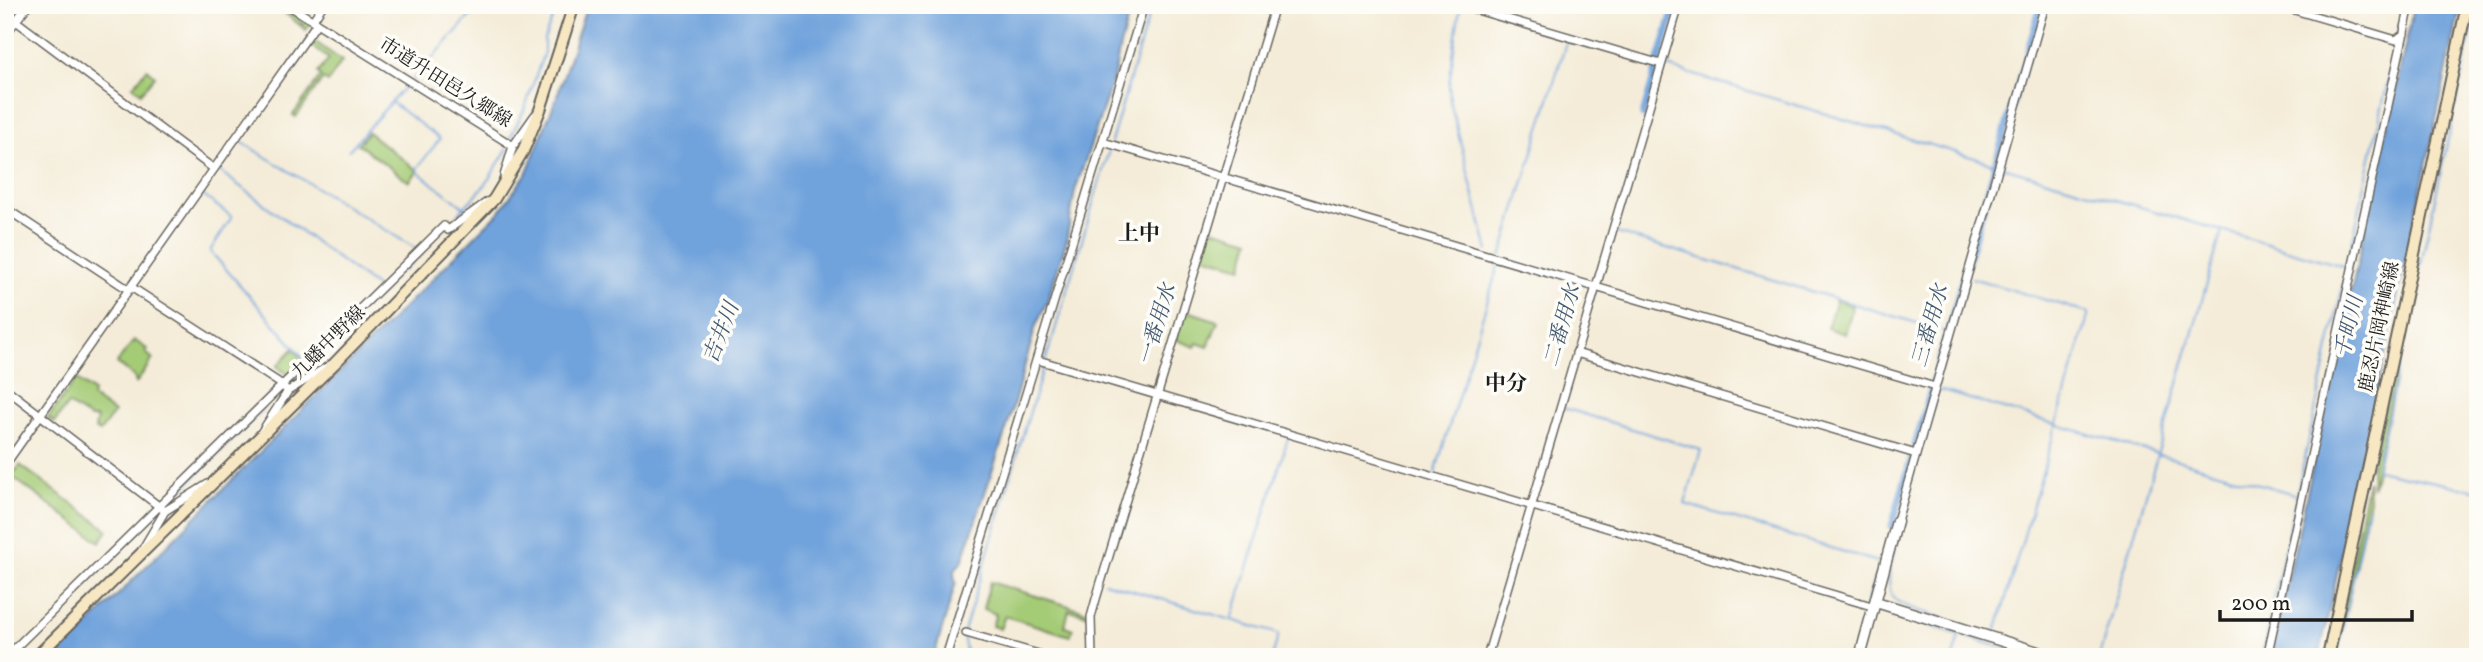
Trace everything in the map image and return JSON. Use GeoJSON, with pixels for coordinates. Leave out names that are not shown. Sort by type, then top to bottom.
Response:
{"type":"FeatureCollection","features":[{"type":"Feature","properties":{"kind":"main road","name":"九蟠中野線"},"geometry":{"type":"LineString","coordinates":[[36,657],[334,364],[494,200],[523,150],[540,110],[574,5]]}},
{"type":"Feature","properties":{"kind":"main road","name":"鹿忍片岡神崎線"},"geometry":{"type":"LineString","coordinates":[[2328,657],[2467,5]]}},
{"type":"Feature","properties":{"kind":"street"},"geometry":{"type":"LineString","coordinates":[[5,35],[28,5]]}},
{"type":"Feature","properties":{"kind":"street","name":"市道升田邑久郷線"},"geometry":{"type":"LineString","coordinates":[[288,5],[513,146]]}},
{"type":"Feature","properties":{"kind":"street"},"geometry":{"type":"LineString","coordinates":[[5,465],[315,22],[323,5]]}},
{"type":"Feature","properties":{"kind":"street"},"geometry":{"type":"LineString","coordinates":[[946,657],[1043,361],[1108,143],[1144,5]]}},
{"type":"Feature","properties":{"kind":"street"},"geometry":{"type":"LineString","coordinates":[[1092,657],[1091,617],[1221,177],[1275,5]]}},
{"type":"Feature","properties":{"kind":"street"},"geometry":{"type":"LineString","coordinates":[[1460,5],[1659,64]]}},
{"type":"Feature","properties":{"kind":"street"},"geometry":{"type":"LineString","coordinates":[[1487,657],[1659,64],[1679,5]]}},
{"type":"Feature","properties":{"kind":"street"},"geometry":{"type":"LineString","coordinates":[[1860,657],[1932,386],[2045,5]]}},
{"type":"Feature","properties":{"kind":"street"},"geometry":{"type":"LineString","coordinates":[[2278,5],[2399,38]]}},
{"type":"Feature","properties":{"kind":"street"},"geometry":{"type":"LineString","coordinates":[[2267,657],[2399,38],[2410,5]]}},
{"type":"Feature","properties":{"kind":"street"},"geometry":{"type":"LineString","coordinates":[[18,21],[213,168]]}},
{"type":"Feature","properties":{"kind":"street","name":"市道升田邑久郷線"},"geometry":{"type":"LineString","coordinates":[[503,186],[513,146],[531,118],[540,110]]}},
{"type":"Feature","properties":{"kind":"street"},"geometry":{"type":"LineString","coordinates":[[1108,143],[1932,386]]}},
{"type":"Feature","properties":{"kind":"street"},"geometry":{"type":"LineString","coordinates":[[6,657],[285,388],[444,226],[448,229],[485,203],[494,200]]}},
{"type":"Feature","properties":{"kind":"street"},"geometry":{"type":"LineString","coordinates":[[5,208],[285,388]]}},
{"type":"Feature","properties":{"kind":"street"},"geometry":{"type":"LineString","coordinates":[[1576,353],[1913,453]]}},
{"type":"Feature","properties":{"kind":"street"},"geometry":{"type":"LineString","coordinates":[[1043,361],[2052,656]]}},
{"type":"Feature","properties":{"kind":"street"},"geometry":{"type":"LineString","coordinates":[[259,438],[285,388],[334,364]]}},
{"type":"Feature","properties":{"kind":"street"},"geometry":{"type":"LineString","coordinates":[[5,388],[162,508]]}},
{"type":"Feature","properties":{"kind":"street"},"geometry":{"type":"LineString","coordinates":[[139,557],[162,508],[205,484],[215,482]]}},
{"type":"Feature","properties":{"kind":"street"},"geometry":{"type":"LineString","coordinates":[[966,633],[1049,657]]}},
{"type":"Feature","properties":{"kind":"green space"},"geometry":{"type":"Polygon","coordinates":[[[275,5],[293,10],[302,25],[308,20],[312,22],[306,30],[275,5]]]}},
{"type":"Feature","properties":{"kind":"green space"},"geometry":{"type":"Polygon","coordinates":[[[310,38],[342,61],[328,82],[323,79],[296,117],[293,115],[321,76],[318,73],[329,59],[306,42],[310,38]]]}},
{"type":"Feature","properties":{"kind":"green space"},"geometry":{"type":"Polygon","coordinates":[[[147,69],[155,76],[141,93],[133,86],[147,69]]]}},
{"type":"Feature","properties":{"kind":"green space"},"geometry":{"type":"Polygon","coordinates":[[[368,132],[418,171],[409,182],[358,144],[368,132]]]}},
{"type":"Feature","properties":{"kind":"green space"},"geometry":{"type":"Polygon","coordinates":[[[1209,228],[1250,240],[1242,267],[1201,255],[1209,228]]]}},
{"type":"Feature","properties":{"kind":"green space"},"geometry":{"type":"Polygon","coordinates":[[[2416,260],[2419,260],[2372,488],[2371,468],[2416,260]]]}},
{"type":"Feature","properties":{"kind":"green space"},"geometry":{"type":"Polygon","coordinates":[[[1836,300],[1853,306],[1845,334],[1827,328],[1836,300]]]}},
{"type":"Feature","properties":{"kind":"green space"},"geometry":{"type":"Polygon","coordinates":[[[1185,310],[1218,321],[1208,347],[1197,343],[1195,347],[1176,340],[1185,310]]]}},
{"type":"Feature","properties":{"kind":"green space"},"geometry":{"type":"Polygon","coordinates":[[[134,340],[147,349],[145,352],[153,359],[136,383],[134,377],[117,363],[134,340]]]}},
{"type":"Feature","properties":{"kind":"green space"},"geometry":{"type":"Polygon","coordinates":[[[293,349],[305,361],[289,376],[277,366],[293,349]]]}},
{"type":"Feature","properties":{"kind":"green space"},"geometry":{"type":"Polygon","coordinates":[[[76,379],[93,392],[92,397],[114,413],[100,432],[95,429],[97,418],[90,418],[68,404],[54,423],[48,418],[76,379]]]}},
{"type":"Feature","properties":{"kind":"green space"},"geometry":{"type":"Polygon","coordinates":[[[7,465],[16,471],[20,465],[108,530],[100,542],[7,473],[7,465]]]}},
{"type":"Feature","properties":{"kind":"green space"},"geometry":{"type":"Polygon","coordinates":[[[2368,481],[2369,499],[2335,657],[2332,657],[2368,481]]]}},
{"type":"Feature","properties":{"kind":"green space"},"geometry":{"type":"Polygon","coordinates":[[[990,582],[1089,612],[1088,615],[1069,610],[1065,626],[1073,629],[1070,636],[1005,616],[1000,629],[992,626],[996,614],[983,609],[990,582]]]}},
{"type":"Feature","properties":{"kind":"water","name":"吉井川"},"geometry":{"type":"Polygon","coordinates":[[[587,5],[1132,5],[1114,76],[1075,191],[1066,243],[1047,302],[1036,326],[1008,424],[962,562],[955,571],[956,582],[935,653],[931,657],[56,657],[499,212],[526,174],[557,96],[587,5]]]}},
{"type":"Feature","properties":{"kind":"water","name":"千町川"},"geometry":{"type":"Polygon","coordinates":[[[2414,5],[2461,5],[2319,657],[2271,657],[2414,5]]]}},
{"type":"Feature","properties":{"kind":"waterway"},"geometry":{"type":"LineString","coordinates":[[318,19],[328,5]]}},
{"type":"Feature","properties":{"kind":"waterway"},"geometry":{"type":"LineString","coordinates":[[413,80],[480,5]]}},
{"type":"Feature","properties":{"kind":"waterway"},"geometry":{"type":"LineString","coordinates":[[509,140],[525,108],[544,52],[544,39],[558,5]]}},
{"type":"Feature","properties":{"kind":"waterway"},"geometry":{"type":"LineString","coordinates":[[1111,142],[1152,5]]}},
{"type":"Feature","properties":{"kind":"waterway","name":"二番用水"},"geometry":{"type":"LineString","coordinates":[[1643,115],[1675,5]]}},
{"type":"Feature","properties":{"kind":"waterway","name":"三番用水"},"geometry":{"type":"LineString","coordinates":[[1892,526],[2041,5]]}},
{"type":"Feature","properties":{"kind":"waterway"},"geometry":{"type":"LineString","coordinates":[[2398,35],[2404,5]]}},
{"type":"Feature","properties":{"kind":"waterway"},"geometry":{"type":"LineString","coordinates":[[2376,471],[2477,5]]}},
{"type":"Feature","properties":{"kind":"waterway"},"geometry":{"type":"LineString","coordinates":[[1460,7],[1449,84],[1450,101],[1488,251]]}},
{"type":"Feature","properties":{"kind":"waterway"},"geometry":{"type":"LineString","coordinates":[[5,9],[16,16]]}},
{"type":"Feature","properties":{"kind":"waterway"},"geometry":{"type":"LineString","coordinates":[[1501,257],[1567,39]]}},
{"type":"Feature","properties":{"kind":"waterway","name":"千町川"},"geometry":{"type":"LineString","coordinates":[[2261,657],[2396,44]]}},
{"type":"Feature","properties":{"kind":"waterway"},"geometry":{"type":"LineString","coordinates":[[1664,66],[1995,164]]}},
{"type":"Feature","properties":{"kind":"waterway"},"geometry":{"type":"LineString","coordinates":[[349,150],[408,83]]}},
{"type":"Feature","properties":{"kind":"waterway"},"geometry":{"type":"LineString","coordinates":[[391,102],[440,139],[417,168],[419,173],[465,208]]}},
{"type":"Feature","properties":{"kind":"waterway"},"geometry":{"type":"LineString","coordinates":[[238,140],[415,248]]}},
{"type":"Feature","properties":{"kind":"waterway"},"geometry":{"type":"LineString","coordinates":[[1046,360],[1110,147]]}},
{"type":"Feature","properties":{"kind":"waterway"},"geometry":{"type":"LineString","coordinates":[[448,225],[485,185],[508,148]]}},
{"type":"Feature","properties":{"kind":"waterway"},"geometry":{"type":"LineString","coordinates":[[2003,167],[2346,267]]}},
{"type":"Feature","properties":{"kind":"waterway"},"geometry":{"type":"LineString","coordinates":[[218,170],[376,287]]}},
{"type":"Feature","properties":{"kind":"waterway"},"geometry":{"type":"LineString","coordinates":[[201,194],[232,217],[210,251],[304,358]]}},
{"type":"Feature","properties":{"kind":"waterway"},"geometry":{"type":"LineString","coordinates":[[2099,657],[2222,231]]}},
{"type":"Feature","properties":{"kind":"waterway"},"geometry":{"type":"LineString","coordinates":[[1617,233],[1947,332]]}},
{"type":"Feature","properties":{"kind":"waterway"},"geometry":{"type":"LineString","coordinates":[[403,271],[414,260]]}},
{"type":"Feature","properties":{"kind":"waterway"},"geometry":{"type":"LineString","coordinates":[[1435,473],[1499,263]]}},
{"type":"Feature","properties":{"kind":"waterway"},"geometry":{"type":"LineString","coordinates":[[1972,278],[2089,313],[1995,635]]}},
{"type":"Feature","properties":{"kind":"waterway"},"geometry":{"type":"LineString","coordinates":[[967,657],[963,635],[1044,365]]}},
{"type":"Feature","properties":{"kind":"waterway"},"geometry":{"type":"LineString","coordinates":[[1939,390],[2297,495]]}},
{"type":"Feature","properties":{"kind":"waterway"},"geometry":{"type":"LineString","coordinates":[[164,507],[264,408]]}},
{"type":"Feature","properties":{"kind":"waterway"},"geometry":{"type":"LineString","coordinates":[[1564,408],[1701,450],[1685,504],[1881,563]]}},
{"type":"Feature","properties":{"kind":"waterway"},"geometry":{"type":"LineString","coordinates":[[1232,620],[1288,438]]}},
{"type":"Feature","properties":{"kind":"waterway"},"geometry":{"type":"LineString","coordinates":[[2377,470],[2478,491]]}},
{"type":"Feature","properties":{"kind":"waterway"},"geometry":{"type":"LineString","coordinates":[[2337,657],[2368,507]]}},
{"type":"Feature","properties":{"kind":"waterway"},"geometry":{"type":"LineString","coordinates":[[74,595],[160,511]]}},
{"type":"Feature","properties":{"kind":"waterway"},"geometry":{"type":"LineString","coordinates":[[1901,526],[1889,577],[1892,595],[1908,607],[1945,619]]}},
{"type":"Feature","properties":{"kind":"waterway","name":"三番用水"},"geometry":{"type":"LineString","coordinates":[[1854,657],[1877,578]]}},
{"type":"Feature","properties":{"kind":"waterway"},"geometry":{"type":"LineString","coordinates":[[1104,582],[1279,634],[1272,657]]}},
{"type":"Feature","properties":{"kind":"waterway"},"geometry":{"type":"LineString","coordinates":[[1891,614],[2033,657]]}},
{"type":"Feature","properties":{"kind":"waterway"},"geometry":{"type":"LineString","coordinates":[[1953,657],[1959,636]]}},
{"type":"Feature","properties":{"kind":"waterway"},"geometry":{"type":"LineString","coordinates":[[2054,652],[2070,657]]}},
{"type":"Feature","properties":{"kind":"district","name":"上中"},"geometry":{"type":"Point","coordinates":[1139,234]}},
{"type":"Feature","properties":{"kind":"district","name":"中分"},"geometry":{"type":"Point","coordinates":[1506,384]}},
{"type":"Feature","properties":{"kind":"water label","name":"一番用水"},"geometry":{"type":"Point","coordinates":[1158,325]}}]}
